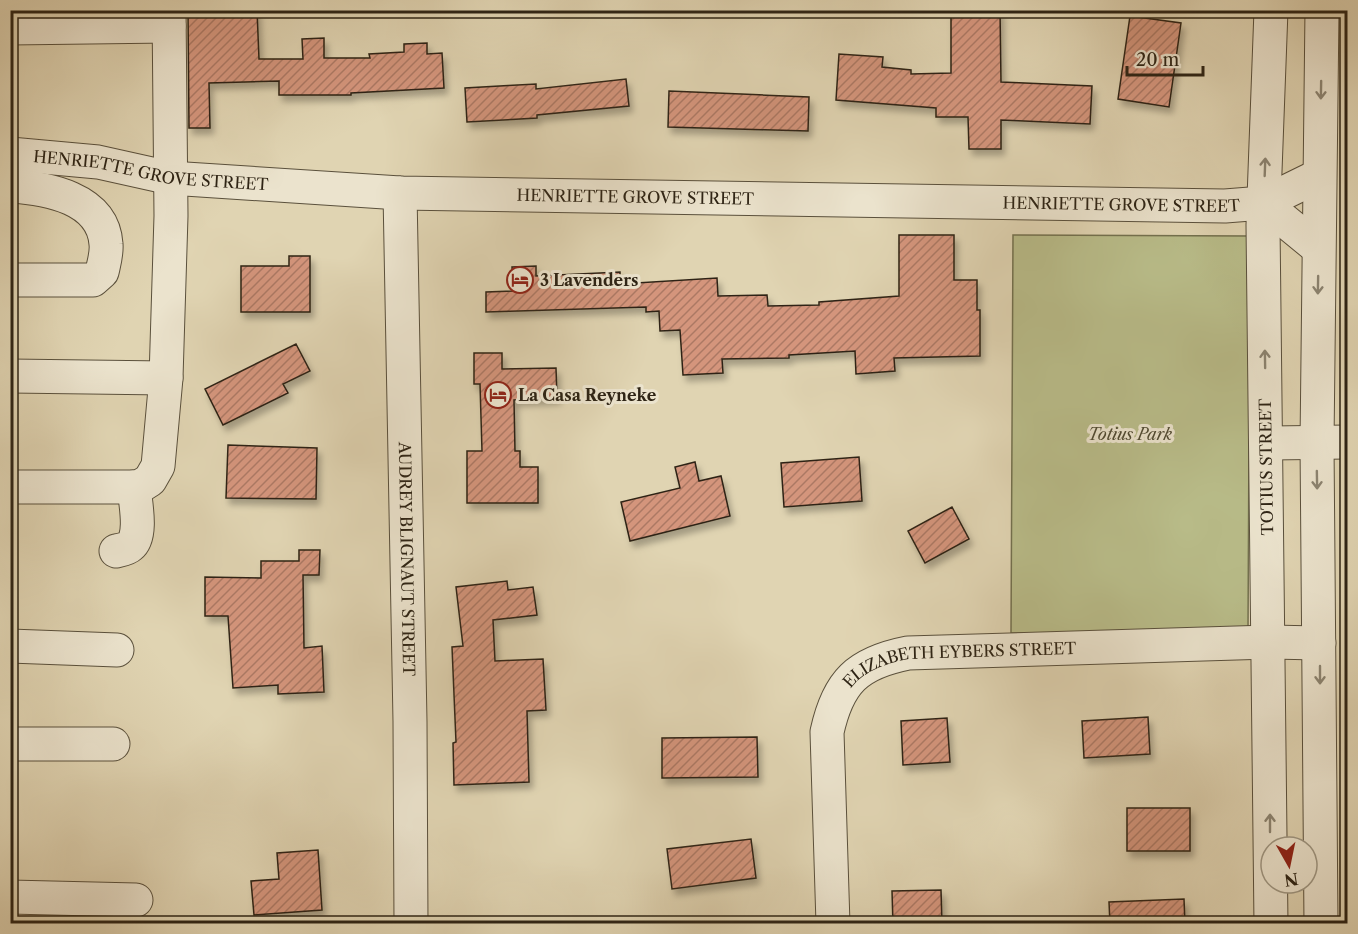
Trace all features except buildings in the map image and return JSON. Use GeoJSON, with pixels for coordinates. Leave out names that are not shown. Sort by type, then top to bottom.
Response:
{"type":"FeatureCollection","features":[{"type":"Feature","properties":{"kind":"street","name":"TOTIUS STREET"},"geometry":{"type":"LineString","coordinates":[[1271,10],[1263,203],[1271,924]]}},
{"type":"Feature","properties":{"kind":"street"},"geometry":{"type":"LineString","coordinates":[[1321,924],[1319,643],[1332,442],[1318,248],[1322,10]]}},
{"type":"Feature","properties":{"kind":"street"},"geometry":{"type":"LineString","coordinates":[[10,28],[169,18],[171,216],[166,378],[158,466],[154,475],[145,485],[134,487],[10,488]]}},
{"type":"Feature","properties":{"kind":"street","name":"HENRIETTE GROVE STREET"},"geometry":{"type":"LineString","coordinates":[[10,154],[98,162],[170,178],[400,193],[1225,206],[1263,203],[1318,176]]}},
{"type":"Feature","properties":{"kind":"street"},"geometry":{"type":"LineString","coordinates":[[10,186],[38,188],[82,204],[95,216],[104,231],[106,244],[102,272],[93,280],[10,280]]}},
{"type":"Feature","properties":{"kind":"street","name":"AUDREY BLIGNAUT STREET"},"geometry":{"type":"LineString","coordinates":[[400,193],[410,709],[411,924]]}},
{"type":"Feature","properties":{"kind":"street","name":"HENRIETTE GROVE STREET"},"geometry":{"type":"LineString","coordinates":[[1263,203],[1318,248]]}},
{"type":"Feature","properties":{"kind":"street"},"geometry":{"type":"LineString","coordinates":[[1203,206],[1250,234],[1263,260]]}},
{"type":"Feature","properties":{"kind":"street"},"geometry":{"type":"LineString","coordinates":[[10,376],[166,378]]}},
{"type":"Feature","properties":{"kind":"street"},"geometry":{"type":"LineString","coordinates":[[1266,443],[1332,442]]}},
{"type":"Feature","properties":{"kind":"street"},"geometry":{"type":"LineString","coordinates":[[116,551],[131,546],[136,538],[134,487]]}},
{"type":"Feature","properties":{"kind":"street","name":"ELIZABETH EYBERS STREET"},"geometry":{"type":"LineString","coordinates":[[833,924],[827,732],[833,706],[846,683],[867,667],[883,658],[908,653],[1269,642],[1319,643]]}},
{"type":"Feature","properties":{"kind":"street"},"geometry":{"type":"LineString","coordinates":[[10,646],[117,650]]}},
{"type":"Feature","properties":{"kind":"street"},"geometry":{"type":"LineString","coordinates":[[10,744],[112,744]]}},
{"type":"Feature","properties":{"kind":"street"},"geometry":{"type":"LineString","coordinates":[[10,897],[136,900]]}},
{"type":"Feature","properties":{"kind":"green space","name":"Totius Park"},"geometry":{"type":"Polygon","coordinates":[[[1013,235],[1250,236],[1248,633],[1011,633],[1013,235]]]}},
{"type":"Feature","properties":{"kind":"place","name":"3 Lavenders"},"geometry":{"type":"Point","coordinates":[520,280]}},
{"type":"Feature","properties":{"kind":"place","name":"La Casa Reyneke"},"geometry":{"type":"Point","coordinates":[498,395]}}]}
